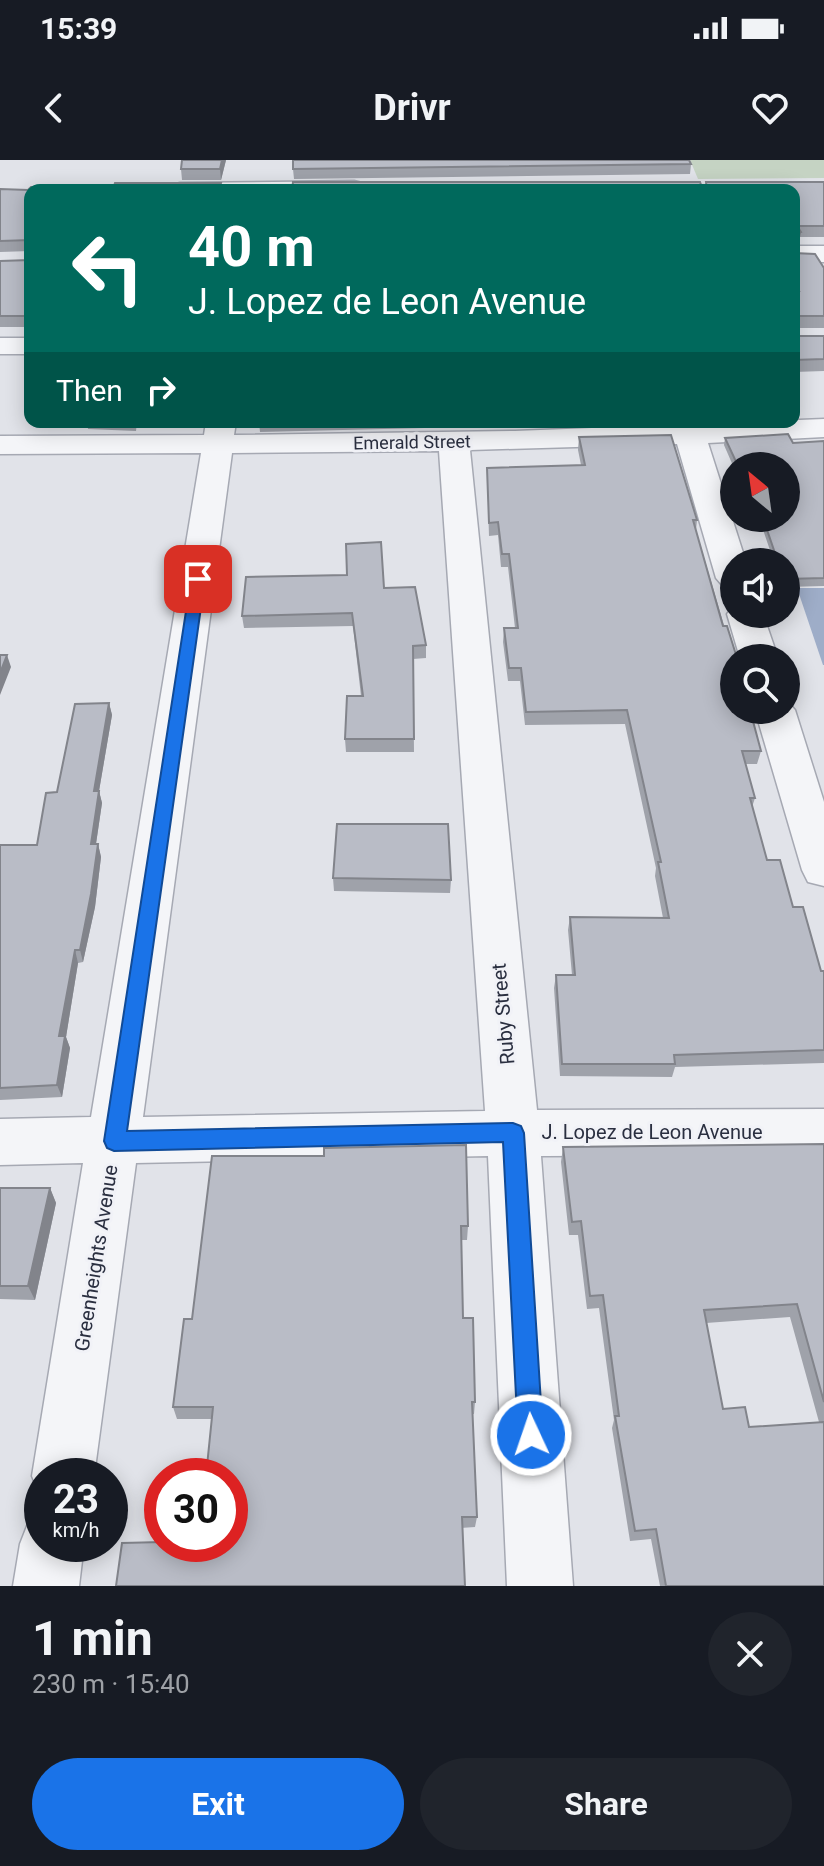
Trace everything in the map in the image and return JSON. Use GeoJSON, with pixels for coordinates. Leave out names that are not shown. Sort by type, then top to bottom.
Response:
{"type":"FeatureCollection","features":[{"type":"Feature","properties":{"kind":"street"},"geometry":{"type":"LineString","coordinates":[[256,184],[259,160]]}},
{"type":"Feature","properties":{"kind":"street"},"geometry":{"type":"LineString","coordinates":[[800,254],[824,254]]}},
{"type":"Feature","properties":{"kind":"street"},"geometry":{"type":"LineString","coordinates":[[0,346],[24,346]]}},
{"type":"Feature","properties":{"kind":"street","name":"Emerald Street"},"geometry":{"type":"LineString","coordinates":[[1,446],[219,434],[454,442],[690,436],[824,428]]}},
{"type":"Feature","properties":{"kind":"street","name":"Greenheights Avenue"},"geometry":{"type":"LineString","coordinates":[[66,1458],[219,434]]}},
{"type":"Feature","properties":{"kind":"street"},"geometry":{"type":"LineString","coordinates":[[690,436],[725,548]]}},
{"type":"Feature","properties":{"kind":"street","name":"Ruby Street"},"geometry":{"type":"LineString","coordinates":[[454,442],[513,1133],[540,1586]]}},
{"type":"Feature","properties":{"kind":"street"},"geometry":{"type":"LineString","coordinates":[[779,724],[824,870]]}},
{"type":"Feature","properties":{"kind":"street","name":"J. Lopez de Leon Avenue"},"geometry":{"type":"LineString","coordinates":[[0,1142],[513,1133],[824,1132]]}},
{"type":"Feature","properties":{"kind":"street"},"geometry":{"type":"LineString","coordinates":[[46,1586],[49,1562]]}},
{"type":"Feature","properties":{"kind":"green space"},"geometry":{"type":"Polygon","coordinates":[[[690,160],[824,160],[824,178],[698,179],[690,160]]]}},
{"type":"Feature","properties":{"kind":"water"},"geometry":{"type":"Polygon","coordinates":[[[800,588],[824,588],[823,665],[800,597],[800,588]]]}},
{"type":"Feature","properties":{"kind":"building"},"geometry":{"type":"Polygon","coordinates":[[[182,160],[222,160],[220,169],[181,169],[182,160]]]}},
{"type":"Feature","properties":{"kind":"building"},"geometry":{"type":"Polygon","coordinates":[[[293,160],[689,160],[691,164],[293,169],[293,160]]]}},
{"type":"Feature","properties":{"kind":"building"},"geometry":{"type":"Polygon","coordinates":[[[700,182],[701,184],[293,184],[700,182]]]}},
{"type":"Feature","properties":{"kind":"building"},"geometry":{"type":"Polygon","coordinates":[[[824,182],[824,226],[800,226],[800,184],[706,184],[824,182]]]}},
{"type":"Feature","properties":{"kind":"building"},"geometry":{"type":"Polygon","coordinates":[[[115,183],[221,184],[115,184],[115,183]]]}},
{"type":"Feature","properties":{"kind":"building"},"geometry":{"type":"Polygon","coordinates":[[[0,189],[24,190],[24,240],[0,241],[0,189]]]}},
{"type":"Feature","properties":{"kind":"building"},"geometry":{"type":"Polygon","coordinates":[[[800,253],[815,254],[824,268],[824,316],[800,316],[800,253]]]}},
{"type":"Feature","properties":{"kind":"building"},"geometry":{"type":"Polygon","coordinates":[[[24,260],[24,316],[0,316],[0,261],[24,260]]]}},
{"type":"Feature","properties":{"kind":"building"},"geometry":{"type":"Polygon","coordinates":[[[800,336],[824,336],[824,359],[800,360],[800,336]]]}},
{"type":"Feature","properties":{"kind":"building"},"geometry":{"type":"Polygon","coordinates":[[[788,434],[793,443],[824,441],[824,578],[800,579],[800,548],[773,548],[768,532],[800,532],[800,452],[732,452],[725,438],[788,434]]]}},
{"type":"Feature","properties":{"kind":"building"},"geometry":{"type":"Polygon","coordinates":[[[671,435],[697,520],[693,520],[720,615],[720,628],[728,628],[733,644],[720,644],[720,724],[754,724],[761,751],[742,751],[755,798],[750,798],[767,860],[780,860],[793,907],[803,907],[821,971],[824,971],[824,1050],[674,1055],[675,1064],[562,1064],[556,975],[575,975],[570,917],[669,918],[658,862],[661,862],[627,710],[526,712],[521,668],[509,668],[504,628],[518,628],[509,554],[502,554],[498,522],[489,523],[487,468],[585,465],[579,437],[671,435]]]}},
{"type":"Feature","properties":{"kind":"building"},"geometry":{"type":"Polygon","coordinates":[[[381,542],[384,588],[415,587],[426,645],[413,646],[414,739],[345,739],[347,696],[363,696],[352,613],[242,616],[246,577],[347,575],[346,544],[381,542]]]}},
{"type":"Feature","properties":{"kind":"building"},"geometry":{"type":"Polygon","coordinates":[[[0,655],[7,655],[0,673],[0,655]]]}},
{"type":"Feature","properties":{"kind":"building"},"geometry":{"type":"Polygon","coordinates":[[[109,703],[94,791],[99,791],[91,844],[98,844],[80,950],[75,950],[59,1036],[65,1036],[57,1085],[0,1088],[0,845],[37,845],[46,793],[57,792],[75,704],[109,703]]]}},
{"type":"Feature","properties":{"kind":"building"},"geometry":{"type":"Polygon","coordinates":[[[337,824],[448,824],[451,880],[333,878],[337,824]]]}},
{"type":"Feature","properties":{"kind":"building"},"geometry":{"type":"Polygon","coordinates":[[[824,1144],[824,1402],[797,1304],[704,1310],[723,1409],[745,1407],[749,1427],[824,1422],[824,1586],[666,1586],[656,1529],[635,1531],[615,1416],[619,1416],[603,1295],[590,1296],[581,1221],[572,1222],[563,1147],[824,1144]]]}},
{"type":"Feature","properties":{"kind":"building"},"geometry":{"type":"Polygon","coordinates":[[[466,1145],[468,1226],[461,1226],[463,1318],[473,1318],[475,1402],[472,1402],[477,1517],[462,1517],[465,1586],[116,1586],[119,1562],[128,1562],[128,1543],[144,1542],[144,1562],[248,1562],[248,1458],[208,1458],[213,1407],[173,1407],[184,1319],[192,1319],[212,1156],[324,1156],[324,1148],[466,1145]]]}},
{"type":"Feature","properties":{"kind":"building"},"geometry":{"type":"Polygon","coordinates":[[[0,1188],[50,1188],[28,1286],[0,1286],[0,1188]]]}},
{"type":"Feature","properties":{"kind":"route"},"geometry":{"type":"LineString","coordinates":[[198,579],[114,1141],[513,1133],[531,1435]]}}]}
